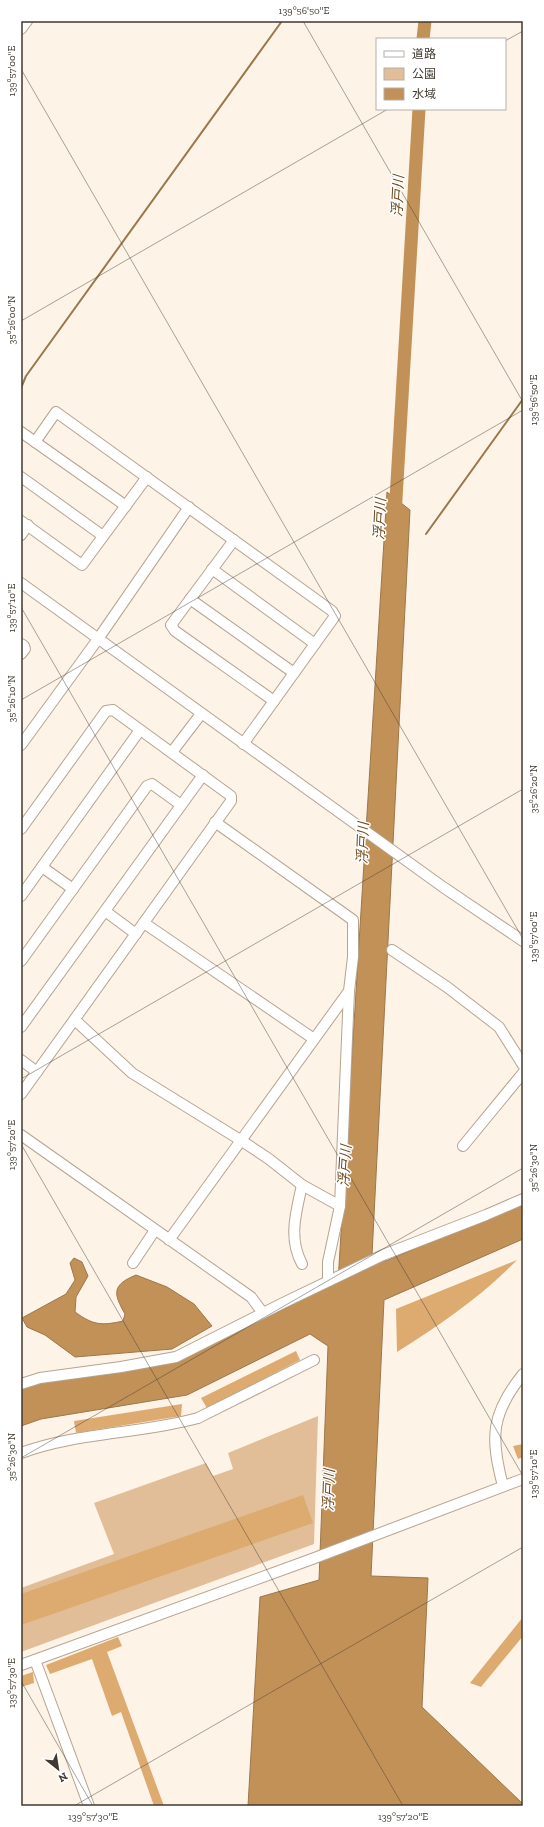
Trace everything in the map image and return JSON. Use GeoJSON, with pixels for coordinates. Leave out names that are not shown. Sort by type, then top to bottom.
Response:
{"type":"FeatureCollection","features":[{"type":"Feature","properties":{"kind":"street"},"geometry":{"type":"LineString","coordinates":[[21,28],[27,21]]}},
{"type":"Feature","properties":{"kind":"street"},"geometry":{"type":"LineString","coordinates":[[35,442],[56,412],[332,611],[335,616],[243,744]]}},
{"type":"Feature","properties":{"kind":"street"},"geometry":{"type":"LineString","coordinates":[[21,432],[126,506]]}},
{"type":"Feature","properties":{"kind":"street"},"geometry":{"type":"LineString","coordinates":[[21,477],[103,536]]}},
{"type":"Feature","properties":{"kind":"street"},"geometry":{"type":"LineString","coordinates":[[21,535],[24,523],[82,565],[147,477]]}},
{"type":"Feature","properties":{"kind":"street"},"geometry":{"type":"LineString","coordinates":[[21,745],[98,639],[189,507]]}},
{"type":"Feature","properties":{"kind":"street"},"geometry":{"type":"LineString","coordinates":[[234,540],[172,625],[175,631],[274,701]]}},
{"type":"Feature","properties":{"kind":"street"},"geometry":{"type":"LineString","coordinates":[[212,569],[315,644]]}},
{"type":"Feature","properties":{"kind":"street"},"geometry":{"type":"LineString","coordinates":[[21,583],[243,744],[410,863],[523,941]]}},
{"type":"Feature","properties":{"kind":"street"},"geometry":{"type":"LineString","coordinates":[[190,599],[294,673]]}},
{"type":"Feature","properties":{"kind":"street"},"geometry":{"type":"LineString","coordinates":[[21,644],[25,649],[21,654]]}},
{"type":"Feature","properties":{"kind":"street"},"geometry":{"type":"LineString","coordinates":[[21,829],[106,711],[113,710],[231,796],[231,801],[21,1094]]}},
{"type":"Feature","properties":{"kind":"street"},"geometry":{"type":"LineString","coordinates":[[172,752],[201,714]]}},
{"type":"Feature","properties":{"kind":"street"},"geometry":{"type":"LineString","coordinates":[[21,896],[140,730]]}},
{"type":"Feature","properties":{"kind":"street"},"geometry":{"type":"LineString","coordinates":[[21,1027],[203,775]]}},
{"type":"Feature","properties":{"kind":"street"},"geometry":{"type":"LineString","coordinates":[[21,961],[147,786],[152,784],[181,805]]}},
{"type":"Feature","properties":{"kind":"street"},"geometry":{"type":"LineString","coordinates":[[215,822],[353,920],[353,957],[349,991],[340,1206],[328,1262],[328,1281]]}},
{"type":"Feature","properties":{"kind":"street"},"geometry":{"type":"LineString","coordinates":[[42,867],[73,889]]}},
{"type":"Feature","properties":{"kind":"street"},"geometry":{"type":"LineString","coordinates":[[105,911],[136,934]]}},
{"type":"Feature","properties":{"kind":"street"},"geometry":{"type":"LineString","coordinates":[[144,923],[314,1039]]}},
{"type":"Feature","properties":{"kind":"street"},"geometry":{"type":"LineString","coordinates":[[392,950],[448,987],[499,1027],[523,1065]]}},
{"type":"Feature","properties":{"kind":"street"},"geometry":{"type":"LineString","coordinates":[[169,1240],[349,991]]}},
{"type":"Feature","properties":{"kind":"street"},"geometry":{"type":"LineString","coordinates":[[75,1020],[132,1073],[242,1141],[269,1159],[302,1185],[340,1206]]}},
{"type":"Feature","properties":{"kind":"street"},"geometry":{"type":"LineString","coordinates":[[21,1060],[37,1072]]}},
{"type":"Feature","properties":{"kind":"street"},"geometry":{"type":"LineString","coordinates":[[463,1146],[523,1072]]}},
{"type":"Feature","properties":{"kind":"street"},"geometry":{"type":"LineString","coordinates":[[21,1135],[251,1297],[263,1313]]}},
{"type":"Feature","properties":{"kind":"street"},"geometry":{"type":"LineString","coordinates":[[302,1185],[295,1216],[294,1243],[296,1252],[302,1264]]}},
{"type":"Feature","properties":{"kind":"street"},"geometry":{"type":"LineString","coordinates":[[21,1384],[40,1378],[171,1359],[191,1351],[263,1313],[378,1257],[523,1199]]}},
{"type":"Feature","properties":{"kind":"street"},"geometry":{"type":"LineString","coordinates":[[133,1263],[155,1230]]}},
{"type":"Feature","properties":{"kind":"street"},"geometry":{"type":"LineString","coordinates":[[21,1453],[66,1440],[124,1432],[198,1418],[314,1360]]}},
{"type":"Feature","properties":{"kind":"street"},"geometry":{"type":"LineString","coordinates":[[503,1486],[494,1449],[497,1420],[512,1388],[523,1374]]}},
{"type":"Feature","properties":{"kind":"street"},"geometry":{"type":"LineString","coordinates":[[21,1665],[312,1559],[523,1479]]}},
{"type":"Feature","properties":{"kind":"street"},"geometry":{"type":"LineString","coordinates":[[35,1660],[89,1806]]}},
{"type":"Feature","properties":{"kind":"green space"},"geometry":{"type":"Polygon","coordinates":[[[318,1416],[314,1544],[21,1652],[21,1588],[114,1554],[94,1503],[206,1463],[213,1476],[233,1469],[228,1453],[318,1416]]]}},
{"type":"Feature","properties":{"kind":"shaded area"},"geometry":{"type":"Polygon","coordinates":[[[517,1260],[460,1310],[397,1352],[396,1309],[517,1260]]]}},
{"type":"Feature","properties":{"kind":"shaded area"},"geometry":{"type":"Polygon","coordinates":[[[296,1351],[300,1360],[207,1408],[201,1398],[296,1351]]]}},
{"type":"Feature","properties":{"kind":"shaded area"},"geometry":{"type":"Polygon","coordinates":[[[182,1404],[181,1416],[76,1433],[74,1421],[182,1404]]]}},
{"type":"Feature","properties":{"kind":"shaded area"},"geometry":{"type":"Polygon","coordinates":[[[523,1444],[523,1457],[518,1459],[513,1446],[523,1444]]]}},
{"type":"Feature","properties":{"kind":"shaded area"},"geometry":{"type":"Polygon","coordinates":[[[303,1495],[313,1523],[21,1625],[21,1594],[303,1495]]]}},
{"type":"Feature","properties":{"kind":"shaded area"},"geometry":{"type":"Polygon","coordinates":[[[523,1617],[523,1636],[481,1687],[470,1683],[523,1617]]]}},
{"type":"Feature","properties":{"kind":"shaded area"},"geometry":{"type":"Polygon","coordinates":[[[118,1637],[122,1646],[107,1652],[164,1806],[154,1806],[121,1712],[112,1716],[92,1659],[50,1674],[46,1665],[118,1637]]]}},
{"type":"Feature","properties":{"kind":"shaded area"},"geometry":{"type":"Polygon","coordinates":[[[33,1672],[34,1683],[21,1687],[21,1676],[33,1672]]]}},
{"type":"Feature","properties":{"kind":"water"},"geometry":{"type":"Polygon","coordinates":[[[387,492],[410,510],[372,1255],[386,1261],[523,1202],[523,1239],[384,1300],[371,1576],[428,1578],[422,1707],[523,1804],[523,1806],[248,1806],[260,1597],[319,1580],[328,1346],[310,1334],[187,1395],[41,1419],[21,1426],[21,1389],[40,1382],[175,1362],[338,1282],[387,492]]]}},
{"type":"Feature","properties":{"kind":"water"},"geometry":{"type":"Polygon","coordinates":[[[74,1258],[82,1262],[88,1276],[76,1297],[75,1312],[87,1320],[103,1324],[123,1321],[125,1314],[118,1300],[117,1290],[122,1282],[136,1275],[167,1287],[194,1304],[212,1326],[172,1349],[75,1357],[45,1335],[27,1327],[22,1318],[66,1294],[75,1280],[70,1263],[74,1258]]]}},
{"type":"Feature","properties":{"kind":"waterway"},"geometry":{"type":"LineString","coordinates":[[21,388],[26,376],[282,21]]}},
{"type":"Feature","properties":{"kind":"waterway","name":"浮戸川"},"geometry":{"type":"LineString","coordinates":[[423,38],[425,21]]}},
{"type":"Feature","properties":{"kind":"waterway","name":"浮戸川"},"geometry":{"type":"LineString","coordinates":[[395,516],[419,110]]}},
{"type":"Feature","properties":{"kind":"waterway"},"geometry":{"type":"LineString","coordinates":[[426,534],[523,399]]}}]}
